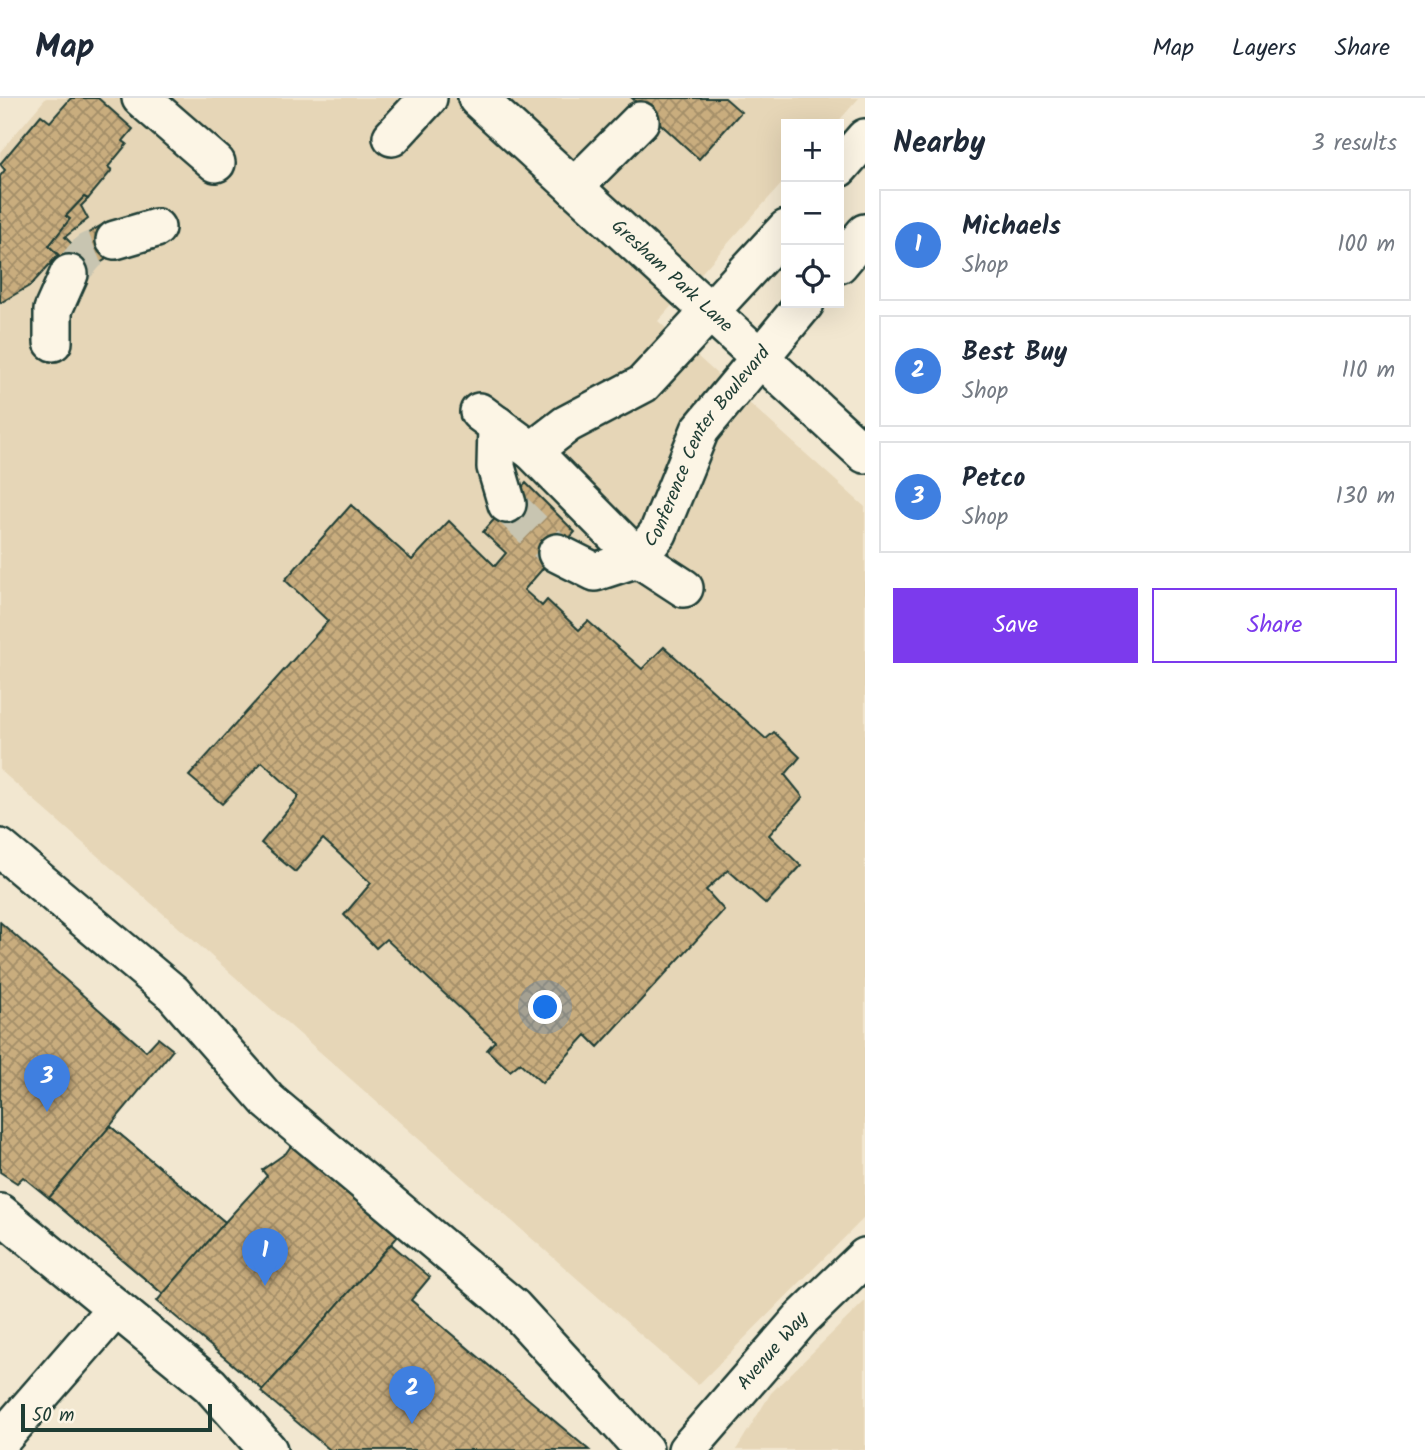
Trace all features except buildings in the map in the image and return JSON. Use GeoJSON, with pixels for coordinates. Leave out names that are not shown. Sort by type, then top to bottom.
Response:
{"type":"FeatureCollection","features":[{"type":"Feature","properties":{"kind":"street"},"geometry":{"type":"LineString","coordinates":[[141,98],[216,163]]}},
{"type":"Feature","properties":{"kind":"street"},"geometry":{"type":"LineString","coordinates":[[392,137],[428,98]]}},
{"type":"Feature","properties":{"kind":"street","name":"Gresham Park Lane"},"geometry":{"type":"LineString","coordinates":[[477,98],[865,454]]}},
{"type":"Feature","properties":{"kind":"street"},"geometry":{"type":"LineString","coordinates":[[574,187],[640,121]]}},
{"type":"Feature","properties":{"kind":"street"},"geometry":{"type":"LineString","coordinates":[[844,162],[865,138]]}},
{"type":"Feature","properties":{"kind":"street"},"geometry":{"type":"LineString","coordinates":[[116,240],[156,228]]}},
{"type":"Feature","properties":{"kind":"street"},"geometry":{"type":"LineString","coordinates":[[844,258],[865,233]]}},
{"type":"Feature","properties":{"kind":"street"},"geometry":{"type":"LineString","coordinates":[[532,451],[567,424],[643,384],[781,234]]}},
{"type":"Feature","properties":{"kind":"street"},"geometry":{"type":"LineString","coordinates":[[53,342],[53,310],[68,274]]}},
{"type":"Feature","properties":{"kind":"street","name":"Conference Center Boulevard"},"geometry":{"type":"LineString","coordinates":[[638,558],[658,533],[700,430],[758,356],[801,308]]}},
{"type":"Feature","properties":{"kind":"street"},"geometry":{"type":"LineString","coordinates":[[507,504],[496,467],[488,419],[532,451],[638,558],[684,588]]}},
{"type":"Feature","properties":{"kind":"street"},"geometry":{"type":"LineString","coordinates":[[557,553],[595,572],[638,558]]}},
{"type":"Feature","properties":{"kind":"street"},"geometry":{"type":"LineString","coordinates":[[0,848],[173,993],[268,1101],[513,1307],[644,1450]]}},
{"type":"Feature","properties":{"kind":"street"},"geometry":{"type":"LineString","coordinates":[[0,1213],[210,1385],[268,1450]]}},
{"type":"Feature","properties":{"kind":"street","name":"Avenue Way"},"geometry":{"type":"LineString","coordinates":[[687,1450],[801,1319],[865,1257]]}},
{"type":"Feature","properties":{"kind":"street"},"geometry":{"type":"LineString","coordinates":[[0,1441],[115,1309]]}},
{"type":"Feature","properties":{"kind":"shaded area"},"geometry":{"type":"Polygon","coordinates":[[[46,98],[859,98],[840,119],[781,119],[781,185],[658,321],[865,507],[865,1217],[698,1385],[0,770],[0,152],[46,98]]]}},
{"type":"Feature","properties":{"kind":"shaded area"},"geometry":{"type":"Polygon","coordinates":[[[865,1301],[865,1450],[736,1450],[771,1393],[865,1301]]]}},
{"type":"Feature","properties":{"kind":"tunnel"},"geometry":{"type":"LineString","coordinates":[[69,274],[89,251],[115,240]]}},
{"type":"Feature","properties":{"kind":"tunnel"},"geometry":{"type":"LineString","coordinates":[[507,504],[557,553]]}},
{"type":"Feature","properties":{"kind":"place","name":"Petco"},"geometry":{"type":"Point","coordinates":[47,1112]}},
{"type":"Feature","properties":{"kind":"place","name":"Michaels"},"geometry":{"type":"Point","coordinates":[265,1286]}},
{"type":"Feature","properties":{"kind":"place","name":"Best Buy"},"geometry":{"type":"Point","coordinates":[412,1424]}}]}
